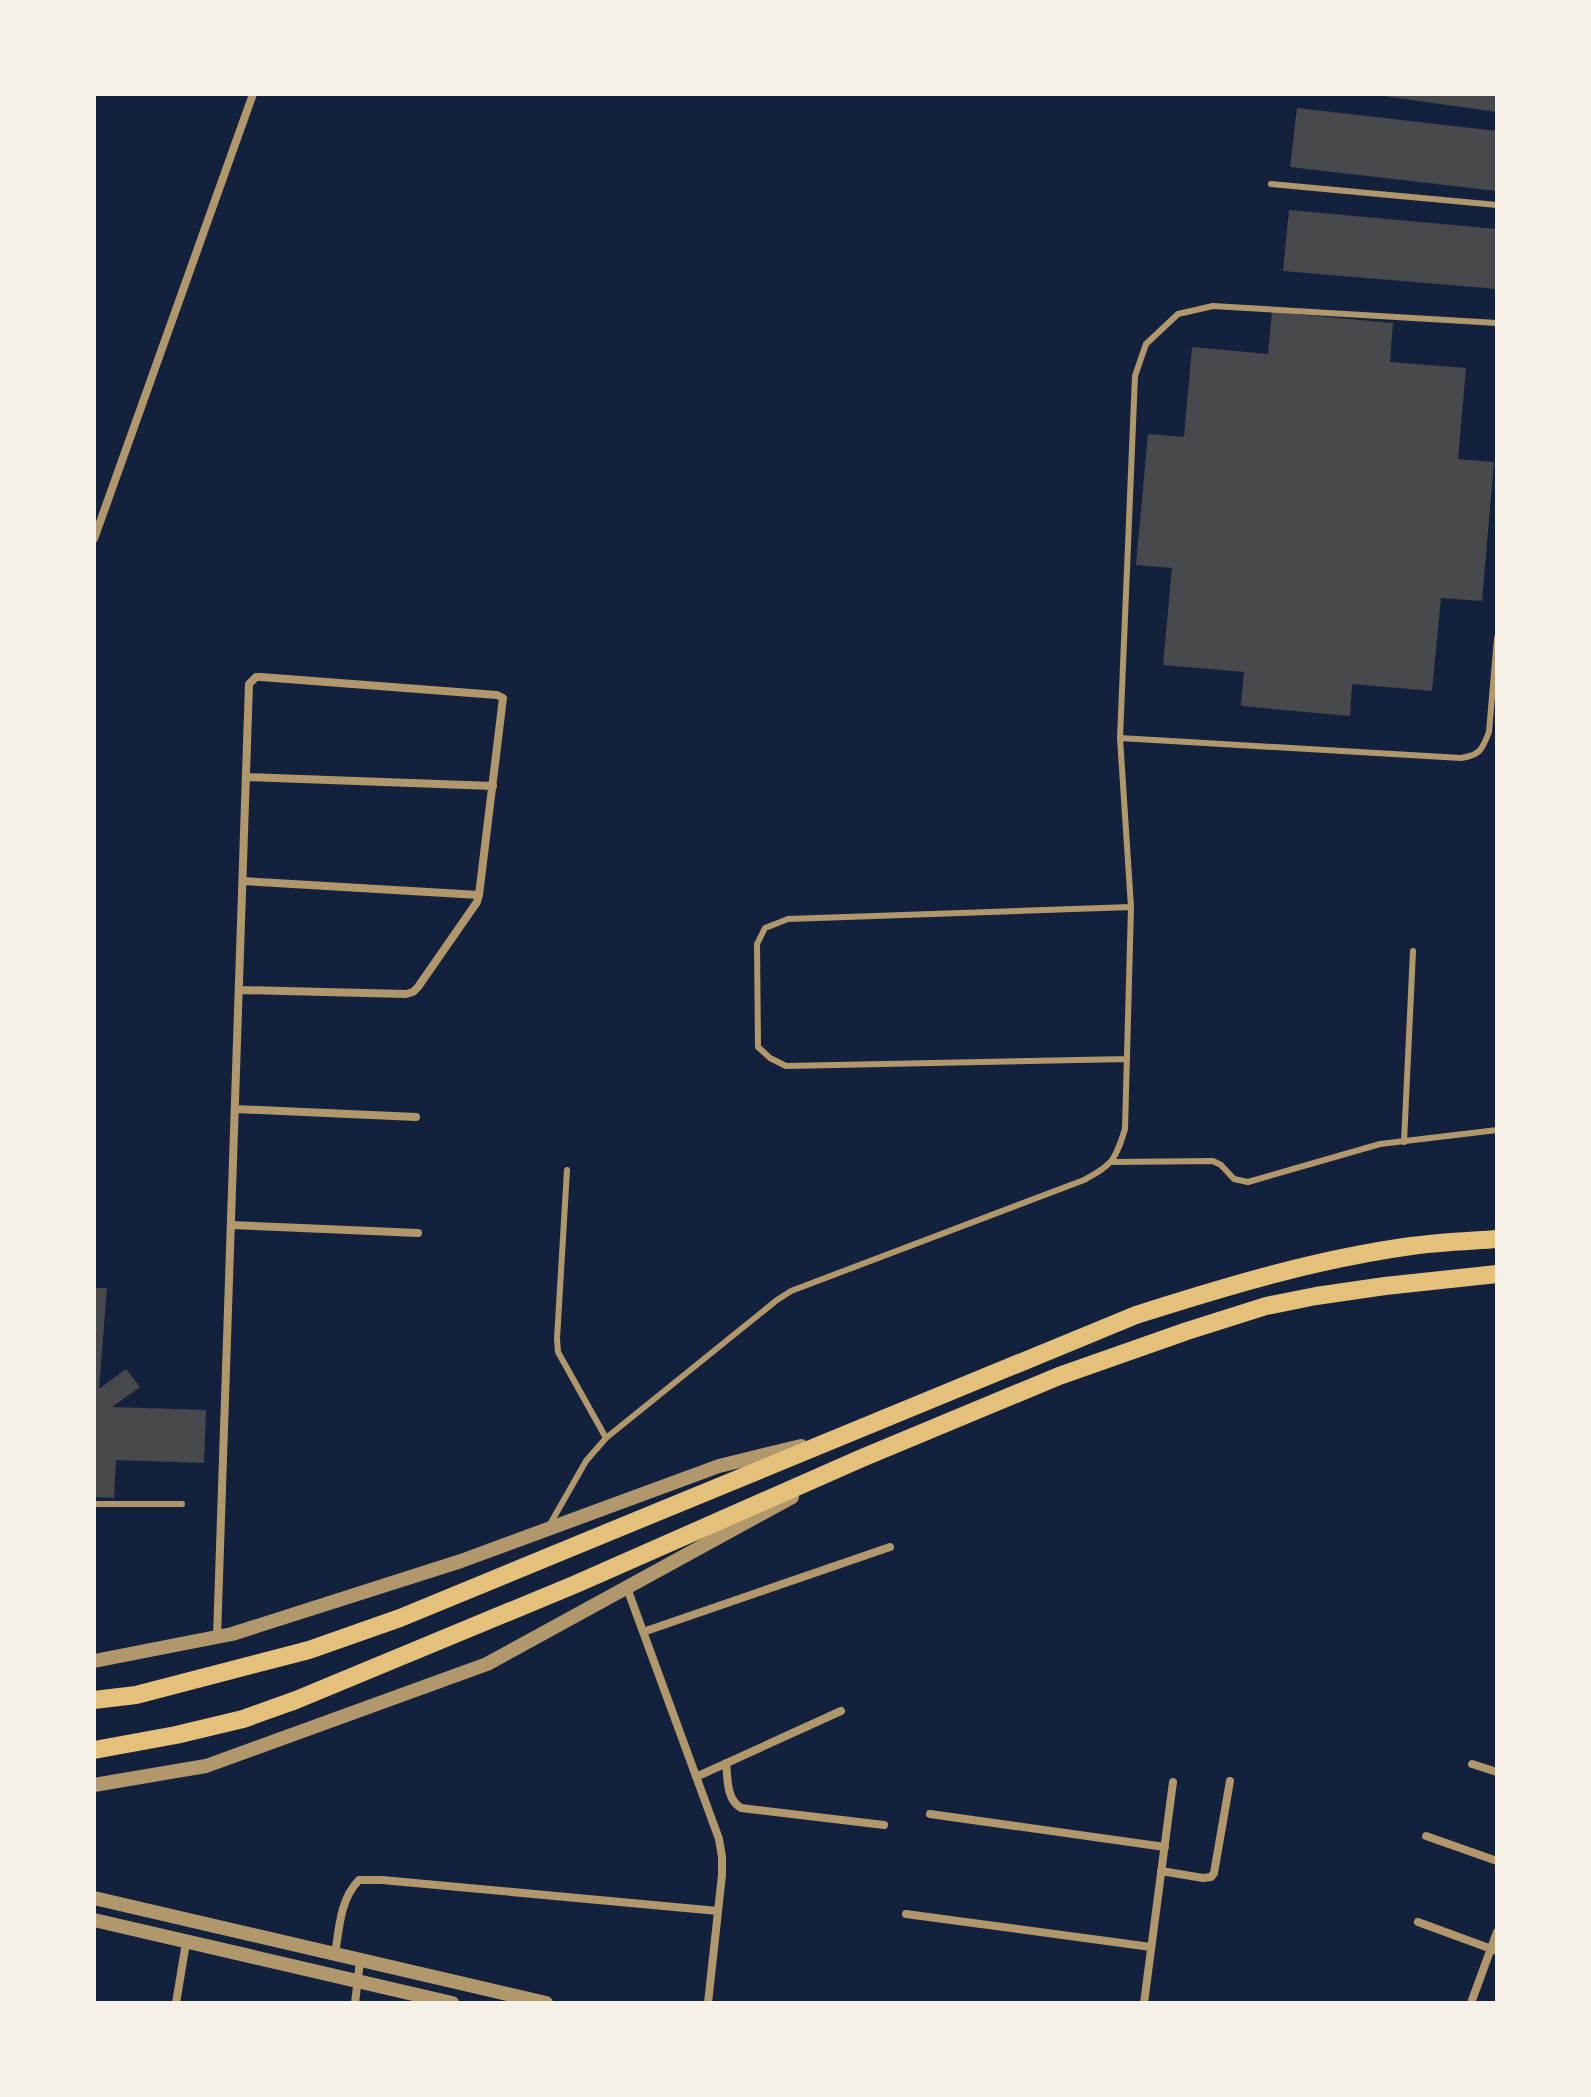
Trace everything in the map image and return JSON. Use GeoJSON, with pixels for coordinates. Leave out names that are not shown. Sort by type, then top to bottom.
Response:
{"type":"FeatureCollection","features":[{"type":"Feature","properties":{"kind":"highway"},"geometry":{"type":"LineString","coordinates":[[94,1700],[136,1695],[309,1650],[374,1627],[1136,1315],[1234,1283],[1334,1259],[1414,1245],[1497,1239]]}},
{"type":"Feature","properties":{"kind":"highway"},"geometry":{"type":"LineString","coordinates":[[94,1750],[243,1719],[296,1700],[576,1584],[862,1458],[1059,1376],[1187,1331],[1266,1306],[1316,1296],[1497,1274]]}},
{"type":"Feature","properties":{"kind":"street"},"geometry":{"type":"LineString","coordinates":[[94,539],[253,94]]}},
{"type":"Feature","properties":{"kind":"street"},"geometry":{"type":"LineString","coordinates":[[217,1637],[249,684],[256,677],[261,677],[501,696],[504,702],[477,902],[413,992],[239,990]]}},
{"type":"Feature","properties":{"kind":"street"},"geometry":{"type":"LineString","coordinates":[[246,777],[493,786]]}},
{"type":"Feature","properties":{"kind":"street"},"geometry":{"type":"LineString","coordinates":[[243,881],[479,895]]}},
{"type":"Feature","properties":{"kind":"street"},"geometry":{"type":"LineString","coordinates":[[235,1109],[416,1117]]}},
{"type":"Feature","properties":{"kind":"street"},"geometry":{"type":"LineString","coordinates":[[231,1225],[418,1233]]}},
{"type":"Feature","properties":{"kind":"street"},"geometry":{"type":"LineString","coordinates":[[94,1661],[232,1634],[461,1561],[719,1466],[846,1435]]}},
{"type":"Feature","properties":{"kind":"street"},"geometry":{"type":"LineString","coordinates":[[94,1785],[206,1766],[487,1664],[862,1458]]}},
{"type":"Feature","properties":{"kind":"street"},"geometry":{"type":"LineString","coordinates":[[643,1632],[890,1547]]}},
{"type":"Feature","properties":{"kind":"street"},"geometry":{"type":"LineString","coordinates":[[627,1588],[719,1839],[722,1857],[708,2003]]}},
{"type":"Feature","properties":{"kind":"street"},"geometry":{"type":"LineString","coordinates":[[696,1777],[841,1711]]}},
{"type":"Feature","properties":{"kind":"street"},"geometry":{"type":"LineString","coordinates":[[726,1763],[730,1796],[741,1808],[884,1825]]}},
{"type":"Feature","properties":{"kind":"street"},"geometry":{"type":"LineString","coordinates":[[1472,1764],[1497,1772]]}},
{"type":"Feature","properties":{"kind":"street"},"geometry":{"type":"LineString","coordinates":[[1161,1871],[1211,1877],[1230,1781]]}},
{"type":"Feature","properties":{"kind":"street"},"geometry":{"type":"LineString","coordinates":[[1144,2003],[1173,1782]]}},
{"type":"Feature","properties":{"kind":"street"},"geometry":{"type":"LineString","coordinates":[[930,1814],[1165,1847]]}},
{"type":"Feature","properties":{"kind":"street"},"geometry":{"type":"LineString","coordinates":[[1426,1836],[1497,1861]]}},
{"type":"Feature","properties":{"kind":"street"},"geometry":{"type":"LineString","coordinates":[[335,1955],[344,1902],[359,1880],[718,1911]]}},
{"type":"Feature","properties":{"kind":"street"},"geometry":{"type":"LineString","coordinates":[[94,1898],[546,2003]]}},
{"type":"Feature","properties":{"kind":"street"},"geometry":{"type":"LineString","coordinates":[[906,1914],[1151,1947]]}},
{"type":"Feature","properties":{"kind":"street"},"geometry":{"type":"LineString","coordinates":[[94,1920],[452,2003]]}},
{"type":"Feature","properties":{"kind":"street"},"geometry":{"type":"LineString","coordinates":[[1418,1922],[1494,1950]]}},
{"type":"Feature","properties":{"kind":"street"},"geometry":{"type":"LineString","coordinates":[[1471,2003],[1494,1950],[1497,1932]]}},
{"type":"Feature","properties":{"kind":"street"},"geometry":{"type":"LineString","coordinates":[[176,2003],[186,1943]]}},
{"type":"Feature","properties":{"kind":"street"},"geometry":{"type":"LineString","coordinates":[[355,2003],[360,1961]]}},
{"type":"Feature","properties":{"kind":"lane"},"geometry":{"type":"LineString","coordinates":[[1271,184],[1497,205]]}},
{"type":"Feature","properties":{"kind":"lane"},"geometry":{"type":"LineString","coordinates":[[547,1529],[586,1461],[606,1438],[777,1300],[791,1291],[1084,1180],[1112,1162],[1125,1129],[1131,907],[1120,738],[1135,376],[1146,344],[1178,314],[1213,306],[1497,323]]}},
{"type":"Feature","properties":{"kind":"lane"},"geometry":{"type":"LineString","coordinates":[[1120,738],[1461,758],[1474,756],[1483,747],[1489,732],[1497,638]]}},
{"type":"Feature","properties":{"kind":"lane"},"geometry":{"type":"LineString","coordinates":[[1127,1059],[786,1066],[758,1047],[757,944],[765,928],[788,919],[1131,907]]}},
{"type":"Feature","properties":{"kind":"lane"},"geometry":{"type":"LineString","coordinates":[[1404,1142],[1413,951]]}},
{"type":"Feature","properties":{"kind":"lane"},"geometry":{"type":"LineString","coordinates":[[1112,1162],[1213,1161],[1234,1179],[1248,1182],[1366,1147],[1497,1130]]}},
{"type":"Feature","properties":{"kind":"lane"},"geometry":{"type":"LineString","coordinates":[[567,1170],[558,1352],[606,1438]]}},
{"type":"Feature","properties":{"kind":"lane"},"geometry":{"type":"LineString","coordinates":[[94,1504],[182,1504]]}},
{"type":"Feature","properties":{"kind":"building"},"geometry":{"type":"Polygon","coordinates":[[[1497,94],[1497,112],[1384,96],[1497,94]]]}},
{"type":"Feature","properties":{"kind":"building"},"geometry":{"type":"Polygon","coordinates":[[[1297,108],[1497,131],[1497,191],[1290,167],[1297,108]]]}},
{"type":"Feature","properties":{"kind":"building"},"geometry":{"type":"Polygon","coordinates":[[[1289,210],[1497,229],[1497,289],[1283,271],[1289,210]]]}},
{"type":"Feature","properties":{"kind":"building"},"geometry":{"type":"Polygon","coordinates":[[[1272,312],[1393,323],[1390,362],[1466,368],[1458,459],[1494,462],[1482,601],[1441,598],[1432,691],[1352,684],[1350,716],[1241,706],[1244,672],[1163,665],[1172,568],[1136,565],[1148,434],[1184,437],[1192,347],[1268,354],[1272,312]]]}},
{"type":"Feature","properties":{"kind":"building"},"geometry":{"type":"Polygon","coordinates":[[[94,1288],[107,1288],[99,1389],[126,1369],[140,1387],[112,1407],[206,1410],[204,1463],[116,1460],[114,1498],[94,1497],[94,1288]]]}}]}
